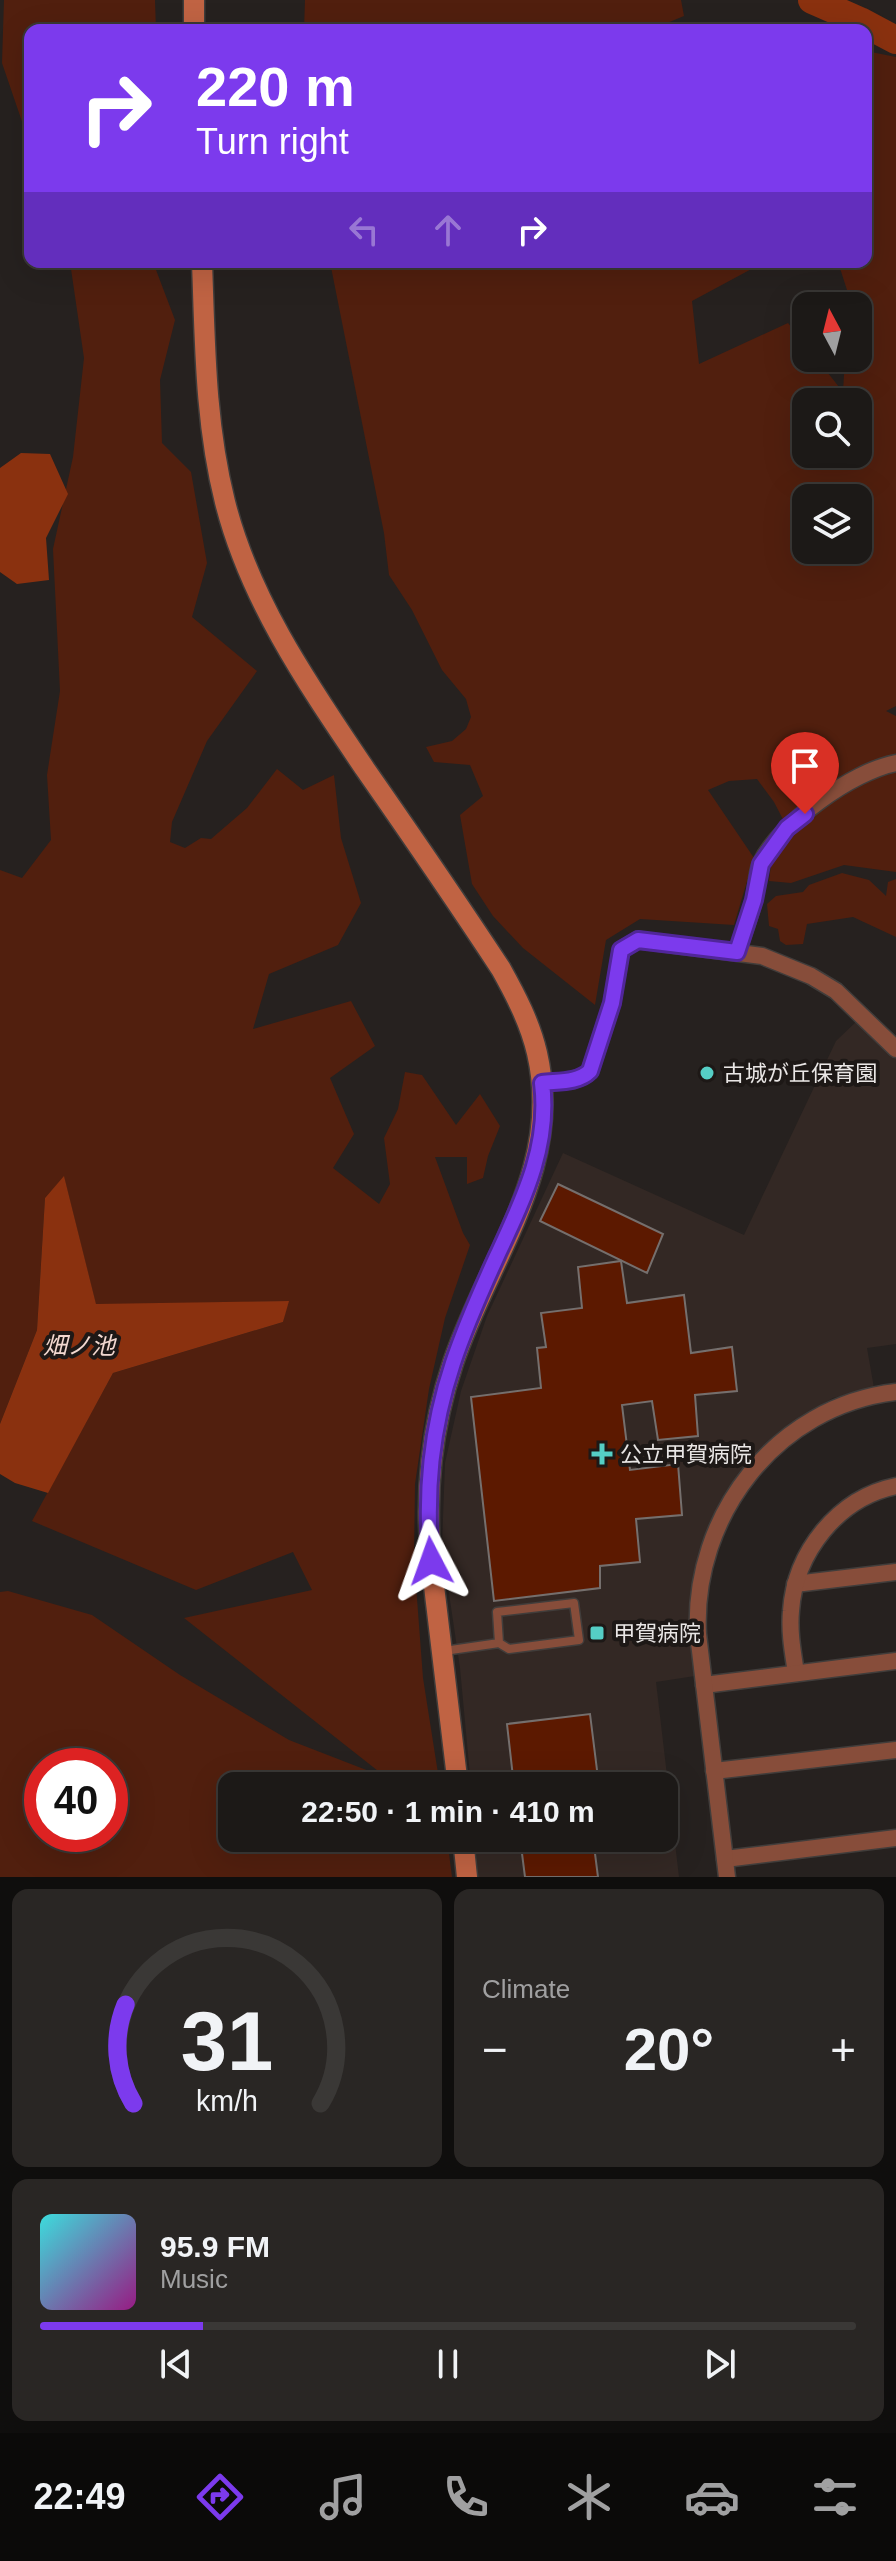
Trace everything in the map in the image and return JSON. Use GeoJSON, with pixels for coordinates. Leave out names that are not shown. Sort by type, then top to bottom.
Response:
{"type":"FeatureCollection","features":[{"type":"Feature","properties":{"kind":"street"},"geometry":{"type":"LineString","coordinates":[[194,0],[194,24]]}},
{"type":"Feature","properties":{"kind":"street"},"geometry":{"type":"LineString","coordinates":[[202,268],[207,393],[212,437],[226,505],[253,583],[272,622],[324,708],[501,969],[527,1021],[542,1083],[543,1118],[533,1172],[453,1362],[432,1443],[428,1526],[456,1772]]}},
{"type":"Feature","properties":{"kind":"street"},"geometry":{"type":"LineString","coordinates":[[737,952],[754,900],[761,864],[787,828],[841,786],[878,766],[896,763]]}},
{"type":"Feature","properties":{"kind":"street"},"geometry":{"type":"LineString","coordinates":[[542,1083],[584,1077],[590,1071],[612,1003],[621,950],[638,940],[762,956],[811,976],[836,991],[896,1049]]}},
{"type":"Feature","properties":{"kind":"street"},"geometry":{"type":"LineString","coordinates":[[727,1877],[697,1622],[700,1581],[712,1537],[733,1495],[763,1457],[805,1425],[851,1401],[896,1392]]}},
{"type":"Feature","properties":{"kind":"street"},"geometry":{"type":"LineString","coordinates":[[796,1673],[791,1626],[795,1584],[809,1550],[832,1520],[860,1499],[896,1486]]}},
{"type":"Feature","properties":{"kind":"street"},"geometry":{"type":"LineString","coordinates":[[795,1584],[896,1572]]}},
{"type":"Feature","properties":{"kind":"street"},"geometry":{"type":"LineString","coordinates":[[704,1685],[896,1661]]}},
{"type":"Feature","properties":{"kind":"street"},"geometry":{"type":"LineString","coordinates":[[714,1771],[896,1750]]}},
{"type":"Feature","properties":{"kind":"street"},"geometry":{"type":"LineString","coordinates":[[725,1859],[896,1838]]}},
{"type":"Feature","properties":{"kind":"street"},"geometry":{"type":"LineString","coordinates":[[464,1852],[467,1877]]}},
{"type":"Feature","properties":{"kind":"lane"},"geometry":{"type":"LineString","coordinates":[[443,1651],[499,1643],[509,1649],[579,1640],[574,1603],[497,1612],[499,1643]]}},
{"type":"Feature","properties":{"kind":"shaded area"},"geometry":{"type":"Polygon","coordinates":[[[4,0],[155,0],[156,24],[24,24],[24,127],[2,63],[4,0]]]}},
{"type":"Feature","properties":{"kind":"shaded area"},"geometry":{"type":"Polygon","coordinates":[[[305,0],[681,0],[684,16],[665,24],[304,24],[305,0]]]}},
{"type":"Feature","properties":{"kind":"shaded area"},"geometry":{"type":"Polygon","coordinates":[[[872,52],[896,57],[896,706],[886,711],[896,716],[896,872],[844,865],[791,883],[769,881],[772,857],[788,829],[774,802],[757,779],[729,781],[708,790],[754,858],[734,925],[640,919],[606,940],[595,1005],[523,948],[493,916],[472,884],[460,815],[483,796],[470,765],[434,762],[426,747],[452,741],[466,729],[471,717],[466,699],[442,670],[412,610],[389,575],[384,533],[331,268],[753,268],[692,301],[699,364],[788,323],[792,328],[792,372],[827,372],[840,388],[792,388],[792,468],[872,468],[872,388],[843,388],[844,372],[872,372],[872,292],[848,292],[840,268],[872,268],[872,52]]]}},
{"type":"Feature","properties":{"kind":"shaded area"},"geometry":{"type":"Polygon","coordinates":[[[71,268],[155,268],[175,320],[160,380],[162,443],[191,472],[207,563],[192,617],[257,671],[207,741],[172,822],[170,842],[185,848],[201,838],[211,839],[247,808],[277,769],[303,790],[334,775],[341,838],[361,903],[338,945],[269,974],[253,1029],[351,1001],[375,1046],[330,1078],[354,1134],[333,1168],[379,1204],[390,1184],[384,1138],[398,1109],[405,1072],[422,1075],[456,1125],[480,1094],[500,1126],[483,1178],[467,1184],[467,1157],[435,1157],[470,1245],[445,1318],[429,1389],[415,1484],[414,1559],[423,1678],[438,1772],[379,1772],[184,1618],[312,1590],[293,1552],[196,1590],[32,1521],[113,1373],[283,1322],[288,1301],[96,1305],[64,1177],[45,1198],[37,1330],[0,1424],[0,870],[22,878],[51,840],[47,775],[60,691],[53,549],[73,457],[84,358],[71,268]]]}},
{"type":"Feature","properties":{"kind":"shaded area"},"geometry":{"type":"Polygon","coordinates":[[[842,873],[869,880],[886,896],[888,882],[896,879],[896,937],[853,917],[807,924],[803,944],[786,945],[780,941],[778,929],[769,926],[767,904],[776,896],[803,892],[809,885],[842,873]]]}},
{"type":"Feature","properties":{"kind":"shaded area","name":"公立甲賀病院"},"geometry":{"type":"Polygon","coordinates":[[[858,1020],[896,1057],[896,1344],[867,1348],[874,1388],[833,1398],[785,1428],[764,1446],[725,1493],[703,1541],[696,1565],[690,1620],[695,1676],[656,1682],[667,1772],[470,1772],[460,1668],[442,1546],[445,1463],[461,1391],[487,1316],[563,1153],[744,1235],[836,1041],[858,1020]]]}},
{"type":"Feature","properties":{"kind":"shaded area"},"geometry":{"type":"Polygon","coordinates":[[[8,1591],[92,1615],[180,1675],[289,1740],[372,1772],[218,1772],[218,1852],[449,1852],[452,1877],[0,1877],[0,1592],[8,1591]]]}},
{"type":"Feature","properties":{"kind":"shaded area","name":"公立甲賀病院"},"geometry":{"type":"Polygon","coordinates":[[[476,1852],[676,1852],[679,1877],[478,1877],[476,1852]]]}},
{"type":"Feature","properties":{"kind":"water"},"geometry":{"type":"Polygon","coordinates":[[[21,453],[50,454],[68,494],[46,538],[49,580],[17,584],[0,572],[0,468],[21,453]]]}},
{"type":"Feature","properties":{"kind":"water","name":"畑ノ池"},"geometry":{"type":"Polygon","coordinates":[[[64,1176],[96,1304],[289,1301],[283,1322],[113,1373],[48,1493],[15,1483],[0,1474],[0,1424],[37,1330],[45,1198],[64,1176]]]}},
{"type":"Feature","properties":{"kind":"building"},"geometry":{"type":"Polygon","coordinates":[[[558,1184],[663,1234],[647,1273],[540,1221],[558,1184]]]}},
{"type":"Feature","properties":{"kind":"building","name":"公立甲賀病院"},"geometry":{"type":"Polygon","coordinates":[[[621,1261],[627,1303],[684,1295],[691,1353],[732,1347],[737,1391],[695,1395],[698,1436],[658,1440],[652,1401],[622,1405],[630,1470],[678,1464],[682,1515],[636,1519],[640,1562],[600,1566],[600,1588],[494,1601],[471,1397],[541,1388],[537,1348],[546,1347],[541,1313],[582,1308],[578,1267],[621,1261]]]}},
{"type":"Feature","properties":{"kind":"building"},"geometry":{"type":"Polygon","coordinates":[[[590,1714],[597,1772],[512,1772],[507,1724],[590,1714]]]}},
{"type":"Feature","properties":{"kind":"building"},"geometry":{"type":"Polygon","coordinates":[[[522,1852],[595,1852],[598,1877],[525,1877],[522,1852]]]}},
{"type":"Feature","properties":{"kind":"waterway"},"geometry":{"type":"LineString","coordinates":[[812,0],[866,24]]}},
{"type":"Feature","properties":{"kind":"waterway"},"geometry":{"type":"LineString","coordinates":[[872,27],[896,40]]}},
{"type":"Feature","properties":{"kind":"place","name":"古城が丘保育園"},"geometry":{"type":"Point","coordinates":[707,1073]}},
{"type":"Feature","properties":{"kind":"place","name":"公立甲賀病院"},"geometry":{"type":"Point","coordinates":[602,1454]}},
{"type":"Feature","properties":{"kind":"place","name":"甲賀病院"},"geometry":{"type":"Point","coordinates":[597,1633]}},
{"type":"Feature","properties":{"kind":"route"},"geometry":{"type":"LineString","coordinates":[[431,1561],[429,1469],[439,1411],[453,1362],[533,1172],[541,1142],[542,1083],[584,1077],[590,1071],[612,1003],[621,950],[638,940],[737,952],[754,900],[761,864],[787,828],[805,814]]}}]}
